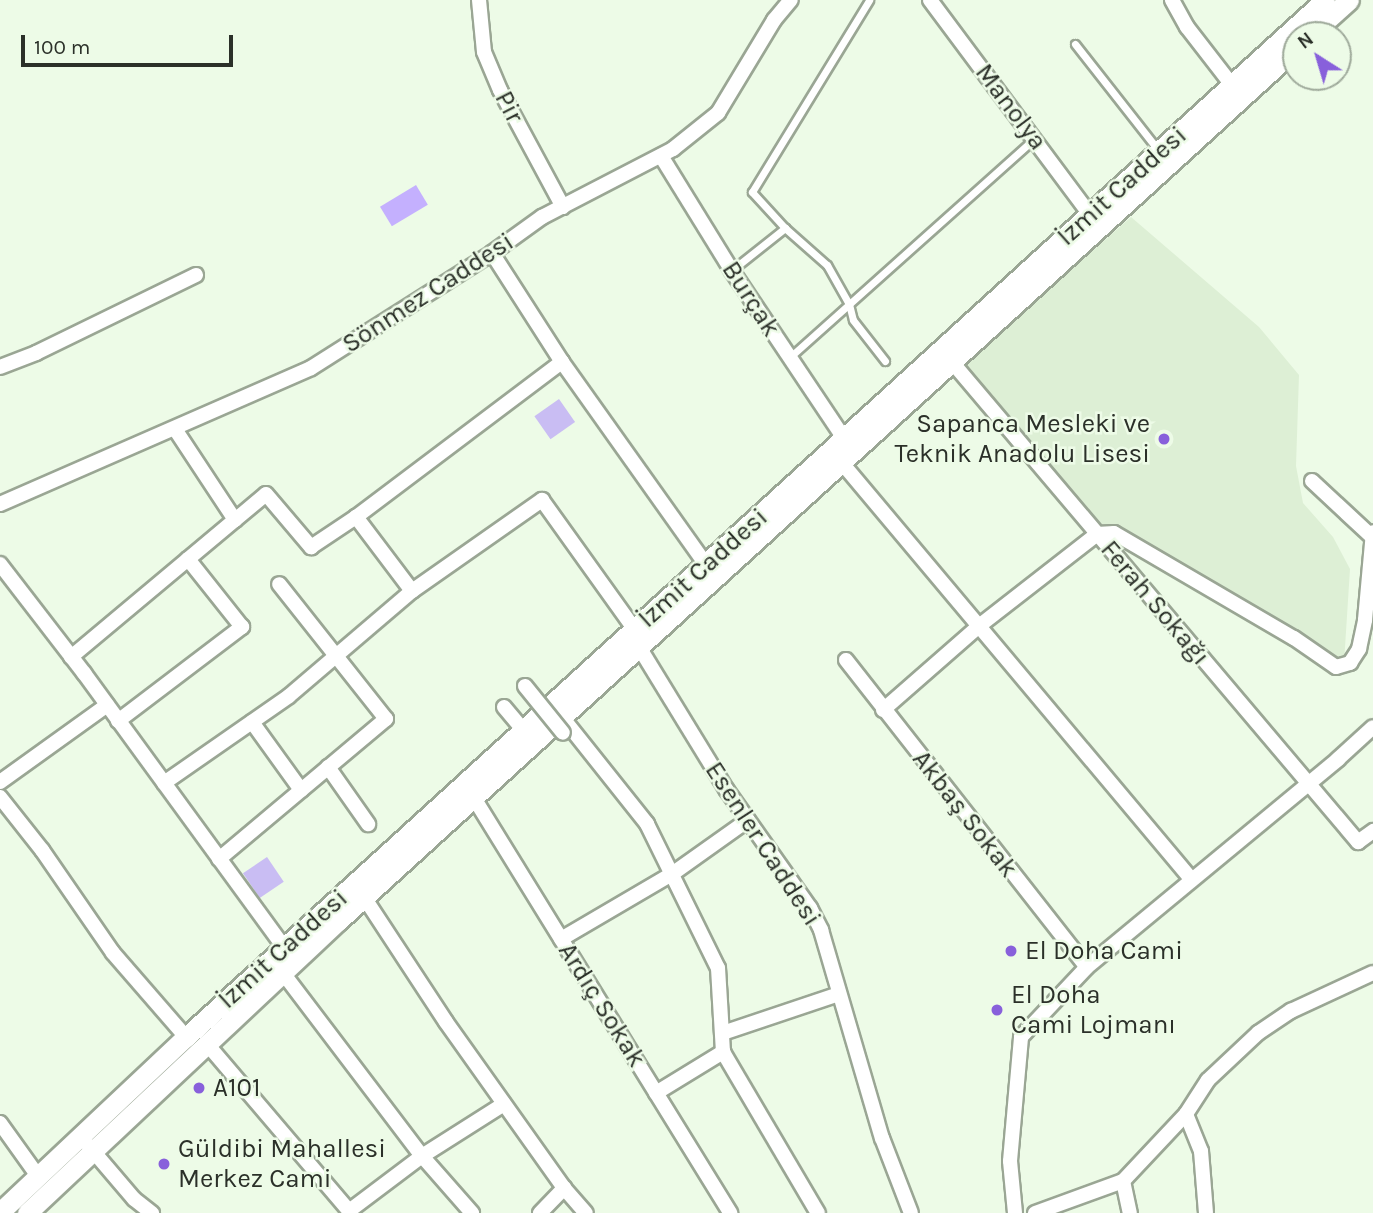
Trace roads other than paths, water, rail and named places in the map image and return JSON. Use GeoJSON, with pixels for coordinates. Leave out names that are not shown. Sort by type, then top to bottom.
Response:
{"type":"FeatureCollection","features":[{"type":"Feature","properties":{"kind":"main road","name":"İzmit Caddesi"},"geometry":{"type":"LineString","coordinates":[[87,1143],[208,1044],[364,897],[474,798],[562,725],[637,638],[706,565],[1325,0]]}},
{"type":"Feature","properties":{"kind":"main road"},"geometry":{"type":"LineString","coordinates":[[1326,21],[1349,0]]}},
{"type":"Feature","properties":{"kind":"main road","name":"İzmit Caddesi"},"geometry":{"type":"LineString","coordinates":[[87,1143],[186,1037],[524,731],[842,463],[1282,61]]}},
{"type":"Feature","properties":{"kind":"main road"},"geometry":{"type":"LineString","coordinates":[[0,1212],[38,1176],[87,1143]]}},
{"type":"Feature","properties":{"kind":"main road"},"geometry":{"type":"LineString","coordinates":[[27,1213],[87,1143]]}},
{"type":"Feature","properties":{"kind":"street","name":"Pir"},"geometry":{"type":"LineString","coordinates":[[479,0],[484,52],[500,90],[563,207]]}},
{"type":"Feature","properties":{"kind":"street","name":"Sönmez Caddesi"},"geometry":{"type":"LineString","coordinates":[[0,504],[310,368],[492,253],[542,217],[661,156],[718,113],[774,20],[791,0]]}},
{"type":"Feature","properties":{"kind":"street","name":"Manolya"},"geometry":{"type":"LineString","coordinates":[[930,0],[1090,215]]}},
{"type":"Feature","properties":{"kind":"street"},"geometry":{"type":"LineString","coordinates":[[1172,0],[1187,27],[1232,85]]}},
{"type":"Feature","properties":{"kind":"street","name":"Burçak"},"geometry":{"type":"LineString","coordinates":[[661,156],[732,271],[845,440]]}},
{"type":"Feature","properties":{"kind":"street"},"geometry":{"type":"LineString","coordinates":[[492,253],[562,362],[706,565]]}},
{"type":"Feature","properties":{"kind":"street"},"geometry":{"type":"LineString","coordinates":[[0,367],[36,353],[196,275]]}},
{"type":"Feature","properties":{"kind":"street"},"geometry":{"type":"LineString","coordinates":[[71,657],[267,494],[312,547],[562,362]]}},
{"type":"Feature","properties":{"kind":"street","name":"Ferah Sokağı"},"geometry":{"type":"LineString","coordinates":[[952,362],[1358,842],[1373,831]]}},
{"type":"Feature","properties":{"kind":"street"},"geometry":{"type":"LineString","coordinates":[[176,429],[234,520]]}},
{"type":"Feature","properties":{"kind":"street"},"geometry":{"type":"LineString","coordinates":[[842,463],[1192,880]]}},
{"type":"Feature","properties":{"kind":"street"},"geometry":{"type":"LineString","coordinates":[[883,710],[979,626],[1097,534],[1114,533],[1294,638],[1336,667],[1350,663],[1359,649],[1372,534],[1312,481]]}},
{"type":"Feature","properties":{"kind":"street","name":"Esenler Caddesi"},"geometry":{"type":"LineString","coordinates":[[412,591],[542,500],[637,638],[748,820],[810,908],[821,930],[882,1138],[911,1213]]}},
{"type":"Feature","properties":{"kind":"street"},"geometry":{"type":"LineString","coordinates":[[164,783],[289,696],[412,591],[356,517]]}},
{"type":"Feature","properties":{"kind":"street"},"geometry":{"type":"LineString","coordinates":[[118,720],[242,627],[188,559]]}},
{"type":"Feature","properties":{"kind":"street"},"geometry":{"type":"LineString","coordinates":[[0,564],[107,705],[285,949]]}},
{"type":"Feature","properties":{"kind":"street"},"geometry":{"type":"LineString","coordinates":[[219,859],[386,719],[279,584]]}},
{"type":"Feature","properties":{"kind":"street","name":"Akbaş Sokak"},"geometry":{"type":"LineString","coordinates":[[846,660],[1087,967]]}},
{"type":"Feature","properties":{"kind":"street"},"geometry":{"type":"LineString","coordinates":[[525,687],[562,725],[593,766],[647,824],[718,968],[723,1052],[818,1213]]}},
{"type":"Feature","properties":{"kind":"street"},"geometry":{"type":"LineString","coordinates":[[0,782],[107,705]]}},
{"type":"Feature","properties":{"kind":"street"},"geometry":{"type":"LineString","coordinates":[[504,707],[524,731]]}},
{"type":"Feature","properties":{"kind":"street"},"geometry":{"type":"LineString","coordinates":[[252,722],[301,790]]}},
{"type":"Feature","properties":{"kind":"street"},"geometry":{"type":"LineString","coordinates":[[1015,1213],[1010,1161],[1021,1037],[1087,967],[1373,727]]}},
{"type":"Feature","properties":{"kind":"street"},"geometry":{"type":"LineString","coordinates":[[328,767],[368,824]]}},
{"type":"Feature","properties":{"kind":"street"},"geometry":{"type":"LineString","coordinates":[[0,797],[42,850],[113,953],[186,1037]]}},
{"type":"Feature","properties":{"kind":"street","name":"Ardıç Sokak"},"geometry":{"type":"LineString","coordinates":[[474,798],[730,1213]]}},
{"type":"Feature","properties":{"kind":"street"},"geometry":{"type":"LineString","coordinates":[[561,939],[672,874],[748,820]]}},
{"type":"Feature","properties":{"kind":"street"},"geometry":{"type":"LineString","coordinates":[[364,897],[504,1104],[564,1188],[586,1213]]}},
{"type":"Feature","properties":{"kind":"street"},"geometry":{"type":"LineString","coordinates":[[283,973],[422,1156],[472,1213]]}},
{"type":"Feature","properties":{"kind":"street"},"geometry":{"type":"LineString","coordinates":[[1035,1213],[1123,1181],[1186,1114],[1208,1080],[1258,1033],[1291,1011],[1373,974]]}},
{"type":"Feature","properties":{"kind":"street"},"geometry":{"type":"LineString","coordinates":[[723,1033],[839,994]]}},
{"type":"Feature","properties":{"kind":"street"},"geometry":{"type":"LineString","coordinates":[[208,1044],[349,1211],[422,1156],[504,1104]]}},
{"type":"Feature","properties":{"kind":"street"},"geometry":{"type":"LineString","coordinates":[[656,1093],[723,1052]]}},
{"type":"Feature","properties":{"kind":"street"},"geometry":{"type":"LineString","coordinates":[[1186,1114],[1201,1151],[1206,1213]]}},
{"type":"Feature","properties":{"kind":"street"},"geometry":{"type":"LineString","coordinates":[[0,1124],[38,1176]]}},
{"type":"Feature","properties":{"kind":"street"},"geometry":{"type":"LineString","coordinates":[[87,1143],[134,1199],[152,1213]]}},
{"type":"Feature","properties":{"kind":"street"},"geometry":{"type":"LineString","coordinates":[[1123,1181],[1130,1213]]}},
{"type":"Feature","properties":{"kind":"street"},"geometry":{"type":"LineString","coordinates":[[540,1213],[564,1188]]}},
{"type":"Feature","properties":{"kind":"lane"},"geometry":{"type":"LineString","coordinates":[[869,0],[752,192],[785,228],[827,265],[849,304],[853,320],[885,361]]}},
{"type":"Feature","properties":{"kind":"lane"},"geometry":{"type":"LineString","coordinates":[[1074,44],[1160,151]]}},
{"type":"Feature","properties":{"kind":"lane"},"geometry":{"type":"LineString","coordinates":[[789,357],[1034,139]]}},
{"type":"Feature","properties":{"kind":"lane"},"geometry":{"type":"LineString","coordinates":[[732,271],[785,228]]}},
{"type":"Feature","properties":{"kind":"place","name":"Sapanca Mesleki ve Teknik Anadolu Lisesi"},"geometry":{"type":"Point","coordinates":[1164,439]}},
{"type":"Feature","properties":{"kind":"place","name":"El Doha Cami"},"geometry":{"type":"Point","coordinates":[1011,951]}},
{"type":"Feature","properties":{"kind":"place","name":"El Doha Cami Lojmanı"},"geometry":{"type":"Point","coordinates":[997,1010]}},
{"type":"Feature","properties":{"kind":"place","name":"A101"},"geometry":{"type":"Point","coordinates":[199,1088]}},
{"type":"Feature","properties":{"kind":"place","name":"Güldibi Mahallesi Merkez Cami"},"geometry":{"type":"Point","coordinates":[164,1164]}}]}
